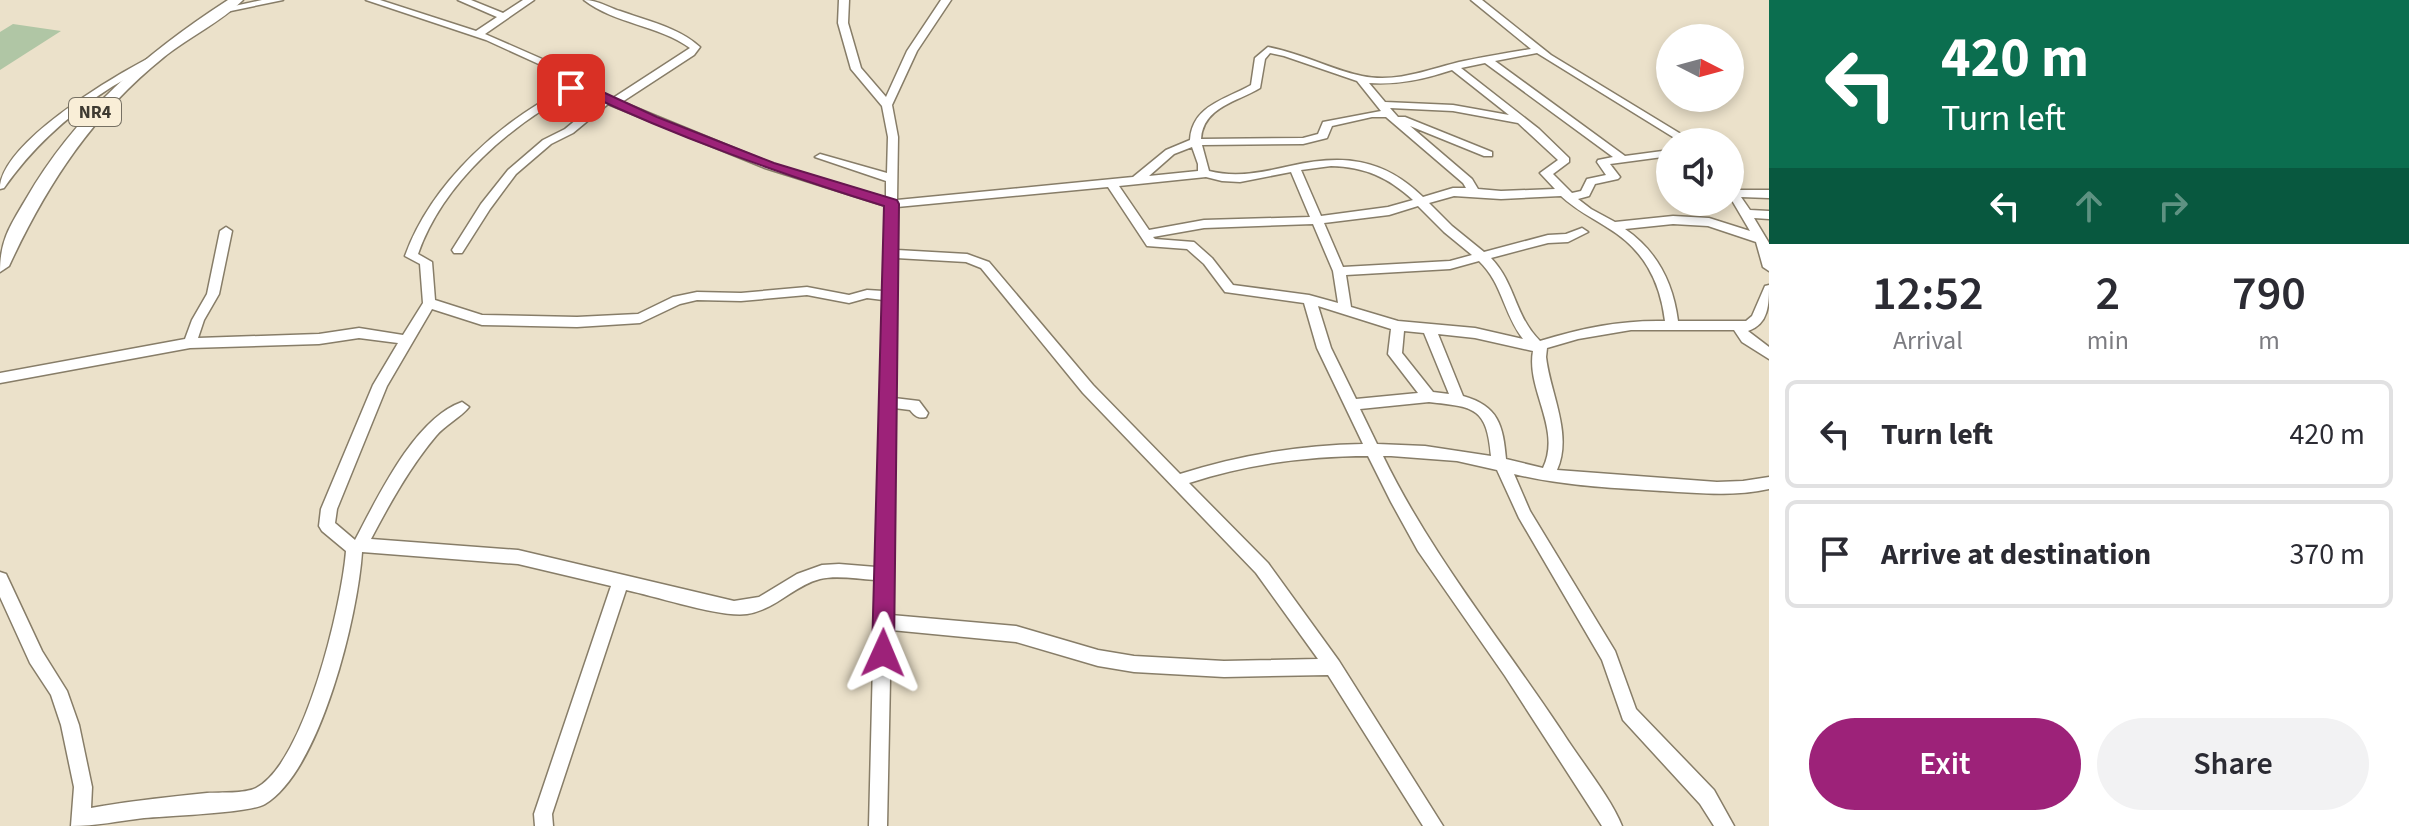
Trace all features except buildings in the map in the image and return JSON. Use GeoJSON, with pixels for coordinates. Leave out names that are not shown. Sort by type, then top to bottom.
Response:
{"type":"FeatureCollection","features":[{"type":"Feature","properties":{"kind":"highway","name":"NR4"},"geometry":{"type":"LineString","coordinates":[[0,266],[29,201],[80,129],[150,61],[237,0]]}},
{"type":"Feature","properties":{"kind":"street"},"geometry":{"type":"LineString","coordinates":[[221,10],[278,0]]}},
{"type":"Feature","properties":{"kind":"street"},"geometry":{"type":"LineString","coordinates":[[371,0],[478,34],[533,58],[610,102],[769,166],[892,204],[1205,173],[1227,179],[1325,161],[1373,167],[1422,200],[1448,229],[1482,258],[1506,287],[1517,320],[1539,347],[1556,438],[1551,470],[1547,475]]}},
{"type":"Feature","properties":{"kind":"street"},"geometry":{"type":"LineString","coordinates":[[463,0],[504,17]]}},
{"type":"Feature","properties":{"kind":"street"},"geometry":{"type":"LineString","coordinates":[[478,34],[529,0]]}},
{"type":"Feature","properties":{"kind":"street"},"geometry":{"type":"LineString","coordinates":[[458,250],[512,172],[547,142],[569,131],[610,102],[650,82],[695,47],[659,27],[607,12],[589,0]]}},
{"type":"Feature","properties":{"kind":"street"},"geometry":{"type":"LineString","coordinates":[[844,0],[843,23],[856,69],[887,105],[893,137],[878,826]]}},
{"type":"Feature","properties":{"kind":"street"},"geometry":{"type":"LineString","coordinates":[[887,105],[893,98],[906,63],[946,0]]}},
{"type":"Feature","properties":{"kind":"street"},"geometry":{"type":"LineString","coordinates":[[1476,0],[1539,50],[1666,128]]}},
{"type":"Feature","properties":{"kind":"street"},"geometry":{"type":"LineString","coordinates":[[1205,173],[1194,142],[1198,123],[1210,110],[1256,86],[1260,58],[1268,50],[1286,53],[1361,79],[1417,78],[1486,59],[1539,50]]}},
{"type":"Feature","properties":{"kind":"street"},"geometry":{"type":"LineString","coordinates":[[1486,59],[1621,158]]}},
{"type":"Feature","properties":{"kind":"street"},"geometry":{"type":"LineString","coordinates":[[0,186],[17,159],[51,128],[91,96],[150,61]]}},
{"type":"Feature","properties":{"kind":"street"},"geometry":{"type":"LineString","coordinates":[[1454,67],[1535,131],[1565,160],[1546,173],[1566,195],[1613,226],[1646,254],[1660,272],[1666,288],[1672,326]]}},
{"type":"Feature","properties":{"kind":"street"},"geometry":{"type":"LineString","coordinates":[[1361,79],[1390,112],[1468,181],[1474,192]]}},
{"type":"Feature","properties":{"kind":"street"},"geometry":{"type":"LineString","coordinates":[[579,85],[556,96],[524,120],[461,174],[445,192],[411,253],[411,256],[426,262],[429,303],[380,385],[329,509],[327,526],[357,547],[518,557],[734,608],[757,607],[770,602],[815,573],[883,574]]}},
{"type":"Feature","properties":{"kind":"street"},"geometry":{"type":"LineString","coordinates":[[1135,181],[1170,152],[1194,142],[1303,141],[1323,136],[1327,124],[1390,112],[1453,108],[1518,120]]}},
{"type":"Feature","properties":{"kind":"street"},"geometry":{"type":"LineString","coordinates":[[1390,112],[1464,147],[1479,148],[1488,154]]}},
{"type":"Feature","properties":{"kind":"street"},"geometry":{"type":"LineString","coordinates":[[1145,235],[1204,224],[1319,220],[1389,211],[1453,192],[1585,194],[1591,181],[1614,177],[1602,162],[1656,154]]}},
{"type":"Feature","properties":{"kind":"street"},"geometry":{"type":"LineString","coordinates":[[820,157],[893,179]]}},
{"type":"Feature","properties":{"kind":"street"},"geometry":{"type":"LineString","coordinates":[[1295,168],[1339,271],[1345,308]]}},
{"type":"Feature","properties":{"kind":"street"},"geometry":{"type":"LineString","coordinates":[[1111,182],[1151,243],[1190,245],[1208,261],[1229,289],[1309,299],[1398,326],[1475,333],[1539,347],[1558,339],[1607,328],[1739,328],[1764,320],[1769,289]]}},
{"type":"Feature","properties":{"kind":"street"},"geometry":{"type":"LineString","coordinates":[[1744,191],[1769,194]]}},
{"type":"Feature","properties":{"kind":"street"},"geometry":{"type":"LineString","coordinates":[[1744,211],[1765,244],[1769,267]]}},
{"type":"Feature","properties":{"kind":"street"},"geometry":{"type":"LineString","coordinates":[[1746,214],[1769,215]]}},
{"type":"Feature","properties":{"kind":"street"},"geometry":{"type":"LineString","coordinates":[[1613,226],[1673,220],[1709,222],[1765,244]]}},
{"type":"Feature","properties":{"kind":"street"},"geometry":{"type":"LineString","coordinates":[[190,343],[198,320],[213,294],[226,231]]}},
{"type":"Feature","properties":{"kind":"street"},"geometry":{"type":"LineString","coordinates":[[1339,271],[1450,265],[1537,242],[1568,238],[1582,232]]}},
{"type":"Feature","properties":{"kind":"street"},"geometry":{"type":"LineString","coordinates":[[890,254],[967,258],[985,265],[1079,379],[1262,568],[1333,667],[1434,826]]}},
{"type":"Feature","properties":{"kind":"street"},"geometry":{"type":"LineString","coordinates":[[429,303],[482,320],[577,322],[640,318],[677,300],[697,296],[741,297],[807,291],[849,299],[867,294],[889,296]]}},
{"type":"Feature","properties":{"kind":"street"},"geometry":{"type":"LineString","coordinates":[[1309,299],[1324,348],[1382,473],[1424,546],[1511,670],[1613,826]]}},
{"type":"Feature","properties":{"kind":"street"},"geometry":{"type":"LineString","coordinates":[[1398,326],[1395,354],[1429,397]]}},
{"type":"Feature","properties":{"kind":"street"},"geometry":{"type":"LineString","coordinates":[[1739,328],[1747,339],[1769,354]]}},
{"type":"Feature","properties":{"kind":"street"},"geometry":{"type":"LineString","coordinates":[[1430,331],[1458,400]]}},
{"type":"Feature","properties":{"kind":"street"},"geometry":{"type":"LineString","coordinates":[[0,378],[190,343],[319,339],[359,333],[407,340]]}},
{"type":"Feature","properties":{"kind":"street"},"geometry":{"type":"LineString","coordinates":[[1353,405],[1429,397],[1480,405],[1487,411],[1501,463],[1524,514],[1609,657],[1629,714],[1707,797],[1725,826]]}},
{"type":"Feature","properties":{"kind":"street"},"geometry":{"type":"LineString","coordinates":[[887,402],[914,405],[921,413]]}},
{"type":"Feature","properties":{"kind":"street"},"geometry":{"type":"LineString","coordinates":[[0,579],[36,657],[58,691],[70,725],[83,787],[81,823],[140,809],[258,798],[272,789],[305,736],[325,687],[344,616],[357,547],[430,432],[442,417],[462,407]]}},
{"type":"Feature","properties":{"kind":"street"},"geometry":{"type":"LineString","coordinates":[[1179,480],[1261,460],[1372,449],[1442,453],[1547,475],[1622,485],[1747,489],[1769,483]]}},
{"type":"Feature","properties":{"kind":"street"},"geometry":{"type":"LineString","coordinates":[[544,826],[543,814],[620,583]]}},
{"type":"Feature","properties":{"kind":"street"},"geometry":{"type":"LineString","coordinates":[[884,622],[1016,634],[1098,658],[1134,664],[1224,669],[1333,667]]}},
{"type":"Feature","properties":{"kind":"green space"},"geometry":{"type":"Polygon","coordinates":[[[13,24],[61,31],[0,70],[0,32],[13,24]]]}},
{"type":"Feature","properties":{"kind":"route"},"geometry":{"type":"LineString","coordinates":[[571,88],[579,85],[652,120],[769,166],[892,204],[883,653]]}}]}
